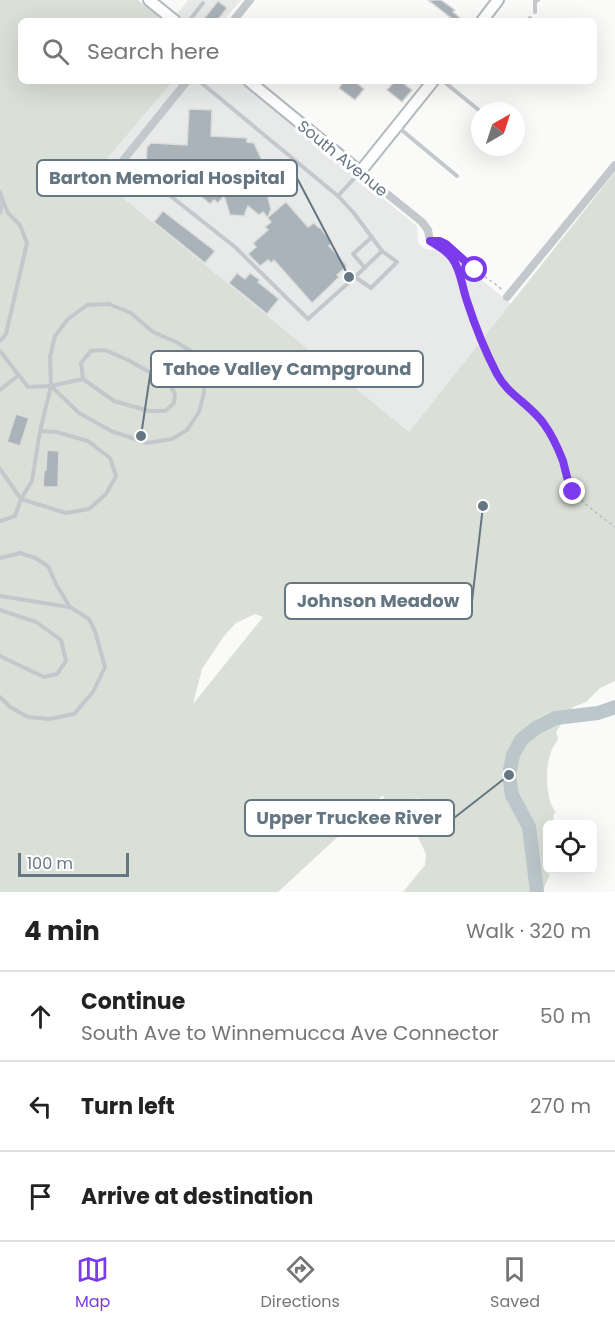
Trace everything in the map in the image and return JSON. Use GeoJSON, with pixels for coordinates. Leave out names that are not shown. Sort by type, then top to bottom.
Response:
{"type":"FeatureCollection","features":[{"type":"Feature","properties":{"kind":"street"},"geometry":{"type":"LineString","coordinates":[[149,0],[172,18]]}},
{"type":"Feature","properties":{"kind":"street"},"geometry":{"type":"LineString","coordinates":[[484,18],[498,0]]}},
{"type":"Feature","properties":{"kind":"street"},"geometry":{"type":"LineString","coordinates":[[235,18],[246,2]]}},
{"type":"Feature","properties":{"kind":"street"},"geometry":{"type":"LineString","coordinates":[[108,179],[185,84]]}},
{"type":"Feature","properties":{"kind":"street","name":"South Avenue"},"geometry":{"type":"LineString","coordinates":[[253,84],[422,222],[428,230],[430,241]]}},
{"type":"Feature","properties":{"kind":"street"},"geometry":{"type":"LineString","coordinates":[[360,172],[428,84]]}},
{"type":"Feature","properties":{"kind":"street"},"geometry":{"type":"LineString","coordinates":[[507,297],[615,165]]}},
{"type":"Feature","properties":{"kind":"lane"},"geometry":{"type":"LineString","coordinates":[[535,12],[536,0]]}},
{"type":"Feature","properties":{"kind":"lane"},"geometry":{"type":"LineString","coordinates":[[191,18],[203,3]]}},
{"type":"Feature","properties":{"kind":"lane"},"geometry":{"type":"LineString","coordinates":[[203,84],[338,196],[382,251],[397,262],[371,288],[355,277]]}},
{"type":"Feature","properties":{"kind":"lane"},"geometry":{"type":"LineString","coordinates":[[446,84],[471,104]]}},
{"type":"Feature","properties":{"kind":"lane"},"geometry":{"type":"LineString","coordinates":[[397,126],[457,176]]}},
{"type":"Feature","properties":{"kind":"lane"},"geometry":{"type":"LineString","coordinates":[[124,159],[235,247],[308,319],[382,251]]}},
{"type":"Feature","properties":{"kind":"lane"},"geometry":{"type":"LineString","coordinates":[[338,196],[360,172]]}},
{"type":"Feature","properties":{"kind":"lane"},"geometry":{"type":"LineString","coordinates":[[0,192],[0,213]]}},
{"type":"Feature","properties":{"kind":"lane"},"geometry":{"type":"LineString","coordinates":[[0,341],[6,334],[27,243],[20,225],[8,213],[1,201]]}},
{"type":"Feature","properties":{"kind":"lane"},"geometry":{"type":"LineString","coordinates":[[365,268],[352,254],[372,237]]}},
{"type":"Feature","properties":{"kind":"lane"},"geometry":{"type":"LineString","coordinates":[[0,521],[15,516],[21,499],[32,481],[40,431],[51,386],[50,357],[55,336],[68,319],[87,305],[109,304],[131,313],[153,332],[191,351],[203,372],[204,393],[199,412],[187,430],[172,440],[147,443],[111,431],[79,413],[51,386]]}},
{"type":"Feature","properties":{"kind":"lane"},"geometry":{"type":"LineString","coordinates":[[0,351],[28,387],[51,386],[83,379],[114,401],[149,411],[165,411],[174,403],[175,394],[168,383],[128,360],[105,350],[91,351],[81,363],[83,379]]}},
{"type":"Feature","properties":{"kind":"lane"},"geometry":{"type":"LineString","coordinates":[[0,390],[19,375]]}},
{"type":"Feature","properties":{"kind":"lane"},"geometry":{"type":"LineString","coordinates":[[0,469],[21,499],[66,513],[89,509],[106,494],[116,476],[110,458],[88,441],[56,432],[40,431]]}},
{"type":"Feature","properties":{"kind":"lane"},"geometry":{"type":"LineString","coordinates":[[0,558],[20,553],[48,566],[70,607]]}},
{"type":"Feature","properties":{"kind":"lane"},"geometry":{"type":"LineString","coordinates":[[0,596],[70,607],[89,619],[100,645],[105,667],[93,692],[74,714],[49,719],[28,717],[10,707],[0,697]]}},
{"type":"Feature","properties":{"kind":"lane"},"geometry":{"type":"LineString","coordinates":[[0,610],[36,622],[61,640],[66,661],[57,674],[44,677],[0,656]]}},
{"type":"Feature","properties":{"kind":"path"},"geometry":{"type":"LineString","coordinates":[[430,241],[440,241],[451,247],[475,270],[501,288],[507,297]]}},
{"type":"Feature","properties":{"kind":"path"},"geometry":{"type":"LineString","coordinates":[[430,241],[445,250],[457,266],[477,329],[504,386],[543,423],[556,445],[568,484],[573,492],[600,517],[615,527]]}},
{"type":"Feature","properties":{"kind":"shaded area"},"geometry":{"type":"Polygon","coordinates":[[[0,0],[138,0],[160,18],[18,18],[18,84],[170,84],[94,174],[409,432],[615,172],[615,681],[600,688],[586,702],[573,707],[556,732],[558,739],[549,758],[547,774],[548,792],[552,807],[556,812],[553,815],[554,820],[543,820],[543,874],[550,874],[542,892],[403,892],[425,865],[426,854],[415,831],[427,813],[427,804],[414,799],[402,808],[388,809],[383,795],[278,892],[0,892],[0,0]],[[255,614],[236,623],[224,636],[202,669],[193,704],[263,617],[255,614]]]}},
{"type":"Feature","properties":{"kind":"shaded area"},"geometry":{"type":"Polygon","coordinates":[[[188,0],[241,0],[226,18],[182,18],[177,14],[188,0]]]}},
{"type":"Feature","properties":{"kind":"shaded area"},"geometry":{"type":"Polygon","coordinates":[[[170,84],[242,84],[417,226],[418,243],[425,249],[433,250],[440,246],[511,304],[409,432],[94,174],[170,84]]]}},
{"type":"Feature","properties":{"kind":"building"},"geometry":{"type":"Polygon","coordinates":[[[428,0],[441,0],[455,10],[453,12],[460,18],[451,18],[428,0]]]}},
{"type":"Feature","properties":{"kind":"building"},"geometry":{"type":"Polygon","coordinates":[[[218,1],[227,8],[219,18],[204,18],[218,1]]]}},
{"type":"Feature","properties":{"kind":"building"},"geometry":{"type":"Polygon","coordinates":[[[342,84],[358,84],[364,89],[355,100],[339,88],[342,84]]]}},
{"type":"Feature","properties":{"kind":"building"},"geometry":{"type":"Polygon","coordinates":[[[392,84],[404,84],[412,90],[402,102],[387,90],[392,84]]]}},
{"type":"Feature","properties":{"kind":"building"},"geometry":{"type":"Polygon","coordinates":[[[189,109],[212,110],[211,136],[247,138],[247,142],[254,143],[268,173],[271,171],[282,180],[277,194],[267,194],[271,209],[268,217],[286,202],[308,227],[314,223],[320,227],[332,243],[329,246],[347,266],[312,303],[274,260],[271,263],[268,260],[260,266],[248,254],[256,247],[253,243],[268,230],[265,227],[271,222],[263,212],[259,215],[248,206],[244,216],[230,215],[224,196],[218,203],[214,200],[210,204],[181,180],[190,168],[149,166],[146,162],[147,147],[151,143],[187,145],[189,109]]]}},
{"type":"Feature","properties":{"kind":"building"},"geometry":{"type":"Polygon","coordinates":[[[163,211],[215,251],[205,263],[154,222],[163,211]]]}},
{"type":"Feature","properties":{"kind":"building"},"geometry":{"type":"Polygon","coordinates":[[[237,273],[245,279],[250,273],[279,299],[267,314],[229,283],[237,273]]]}},
{"type":"Feature","properties":{"kind":"building"},"geometry":{"type":"Polygon","coordinates":[[[16,414],[29,418],[20,446],[7,442],[16,414]]]}},
{"type":"Feature","properties":{"kind":"building"},"geometry":{"type":"Polygon","coordinates":[[[47,450],[59,451],[58,487],[43,487],[47,450]]]}},
{"type":"Feature","properties":{"kind":"waterway"},"geometry":{"type":"LineString","coordinates":[[537,892],[529,827],[512,795],[509,775],[513,755],[521,740],[536,728],[556,718],[598,713],[615,707]]}},
{"type":"Feature","properties":{"kind":"place","name":"Barton Memorial Hospital"},"geometry":{"type":"Point","coordinates":[349,277]}},
{"type":"Feature","properties":{"kind":"place","name":"Tahoe Valley Campground"},"geometry":{"type":"Point","coordinates":[141,436]}},
{"type":"Feature","properties":{"kind":"place","name":"Johnson Meadow"},"geometry":{"type":"Point","coordinates":[483,506]}},
{"type":"Feature","properties":{"kind":"place","name":"Upper Truckee River"},"geometry":{"type":"Point","coordinates":[509,775]}},
{"type":"Feature","properties":{"kind":"route"},"geometry":{"type":"LineString","coordinates":[[475,270],[451,247],[440,241],[430,241],[445,250],[457,266],[477,329],[498,375],[504,386],[543,423],[556,445],[568,484],[573,492]]}}]}
